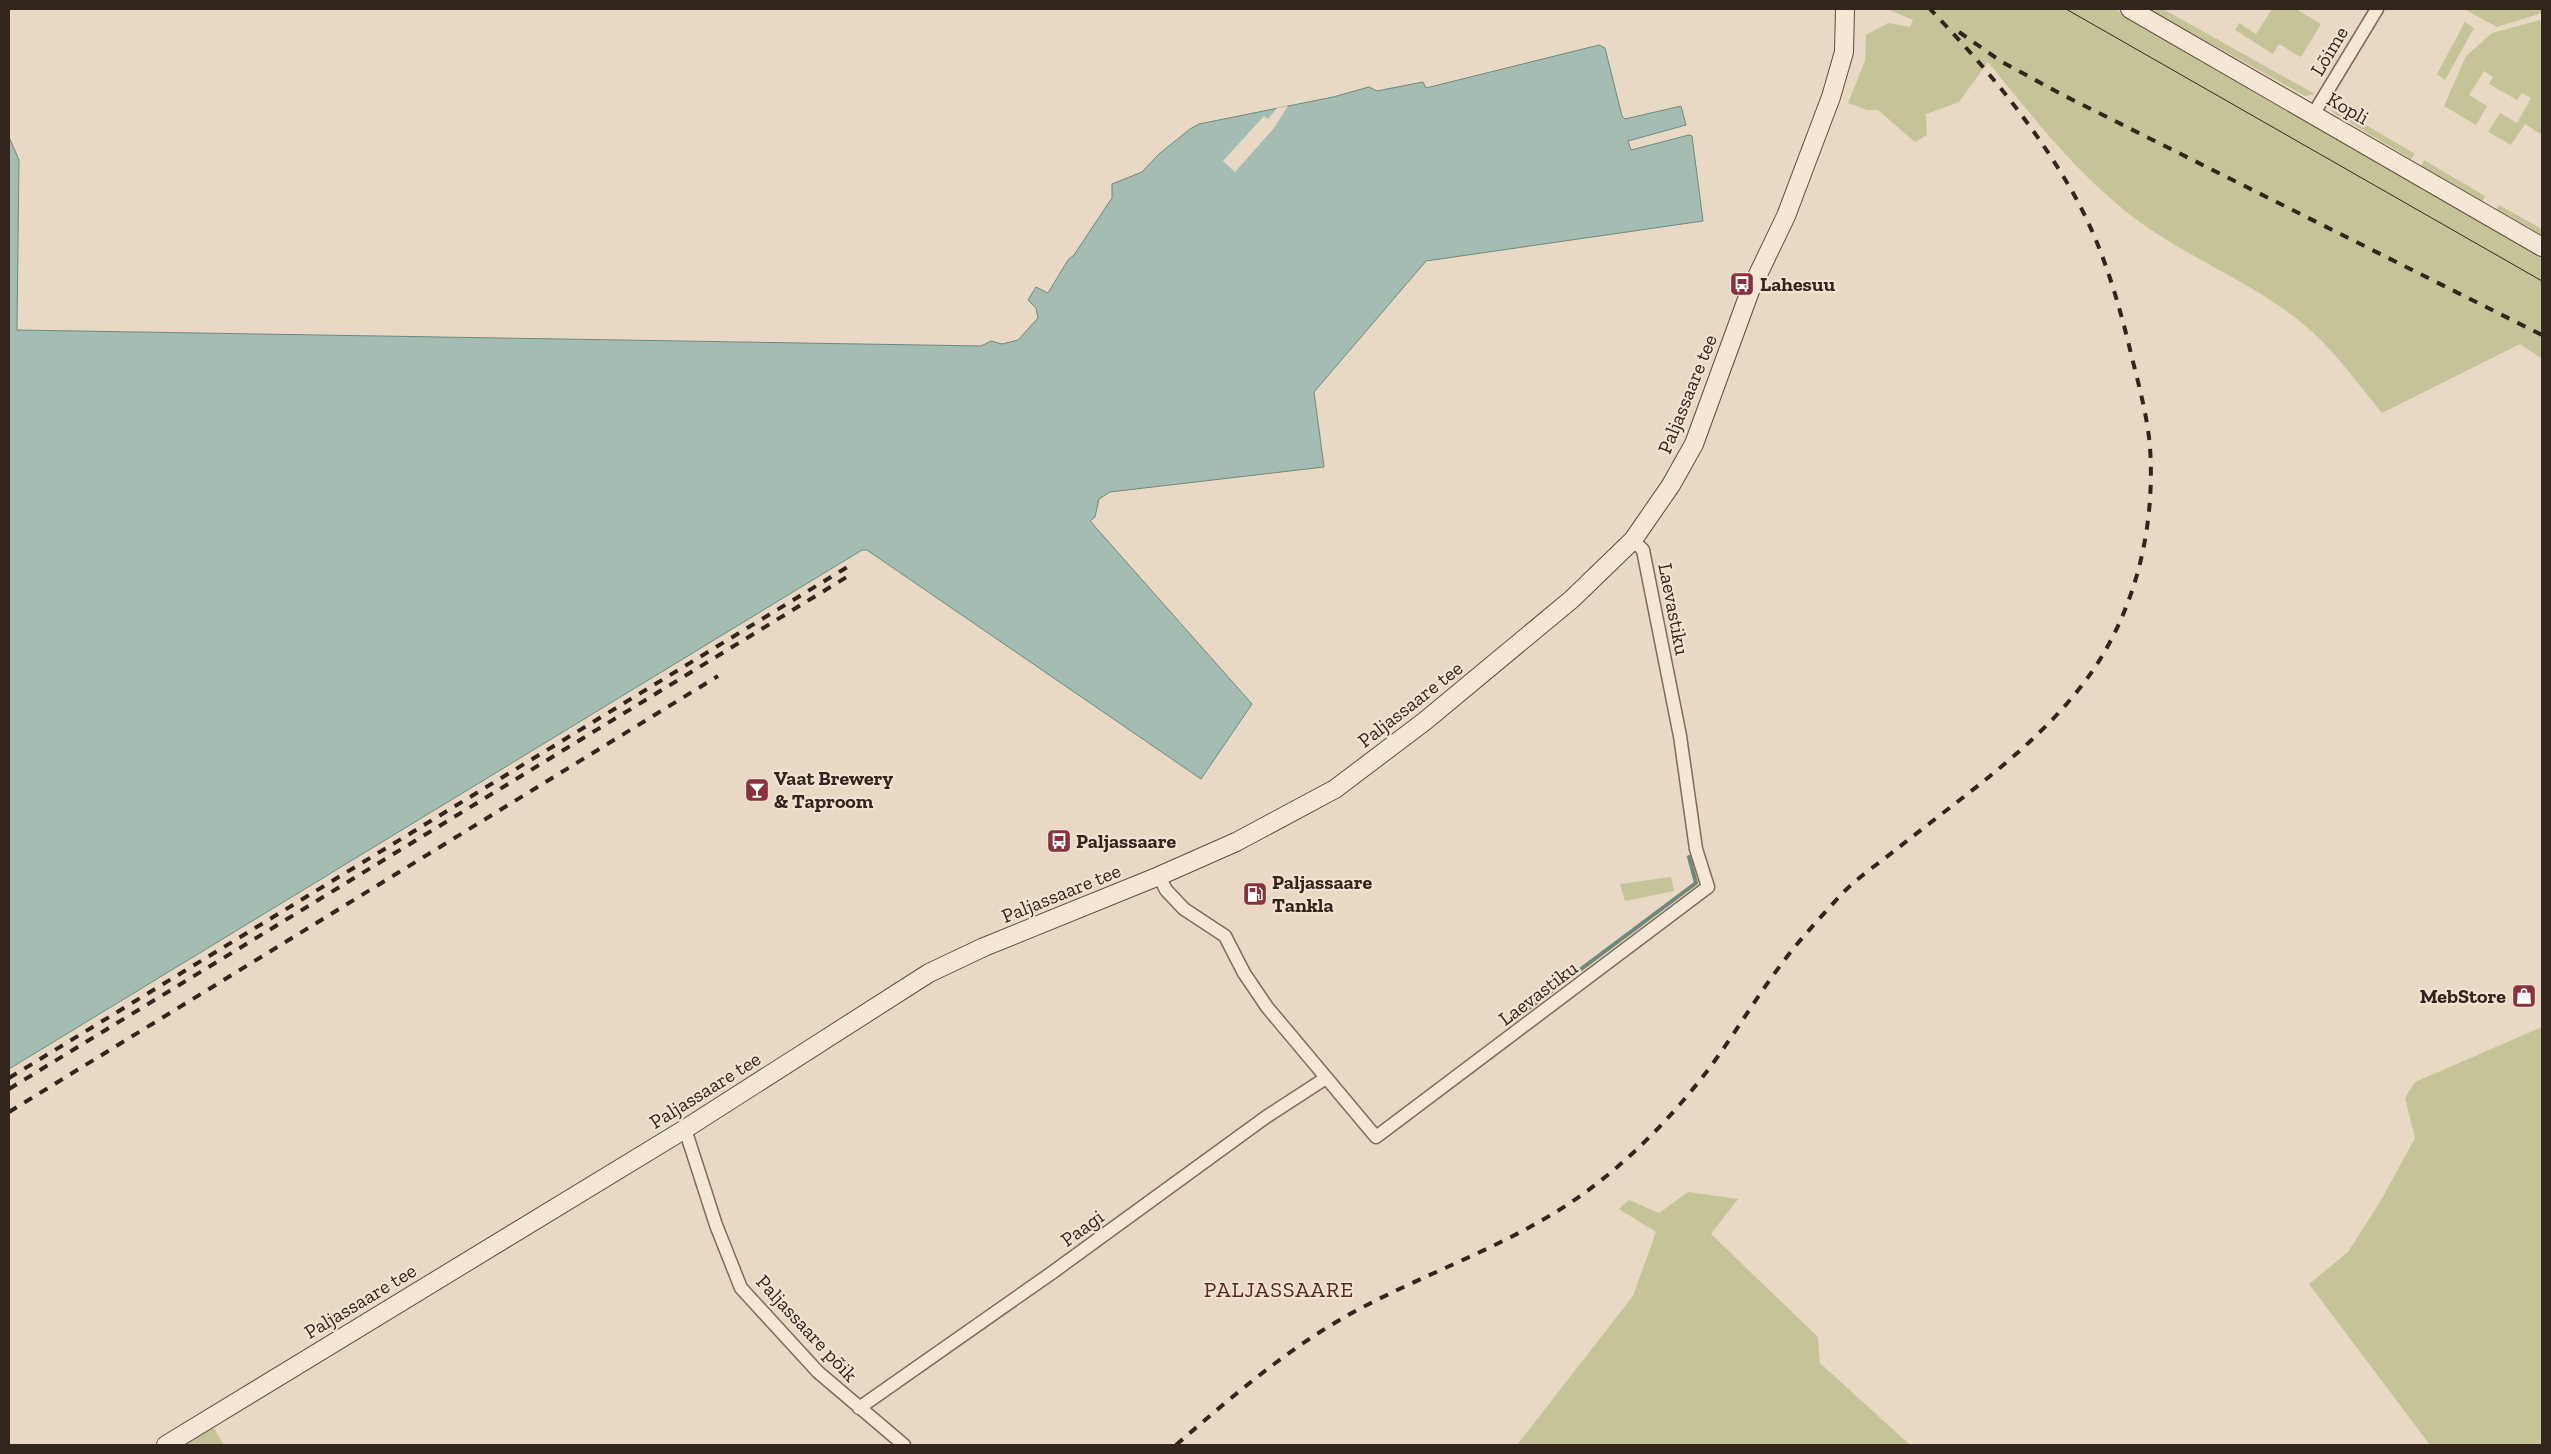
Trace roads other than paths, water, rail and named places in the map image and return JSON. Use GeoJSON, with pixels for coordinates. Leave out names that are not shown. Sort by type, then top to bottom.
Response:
{"type":"FeatureCollection","features":[{"type":"Feature","properties":{"kind":"street","name":"Paljassaare tee"},"geometry":{"type":"LineString","coordinates":[[166,1445],[685,1129],[929,973],[984,947],[1159,876],[1236,842],[1335,789],[1425,721],[1550,617],[1633,540],[1671,485],[1694,444],[1750,291],[1786,216],[1831,97],[1844,52],[1845,9]]}},
{"type":"Feature","properties":{"kind":"street","name":"Kopli"},"geometry":{"type":"LineString","coordinates":[[2130,9],[2314,113],[2542,247]]}},
{"type":"Feature","properties":{"kind":"street","name":"Lõime"},"geometry":{"type":"LineString","coordinates":[[2314,113],[2377,9]]}},
{"type":"Feature","properties":{"kind":"street","name":"Laevastiku"},"geometry":{"type":"LineString","coordinates":[[1159,876],[1166,890],[1184,909],[1225,936],[1244,973],[1268,1007],[1376,1137],[1708,887],[1696,849],[1680,736],[1643,550],[1633,540]]}},
{"type":"Feature","properties":{"kind":"street","name":"Paagi"},"geometry":{"type":"LineString","coordinates":[[859,1408],[1053,1272],[1266,1117],[1326,1078]]}},
{"type":"Feature","properties":{"kind":"street","name":"Paljassaare põik"},"geometry":{"type":"LineString","coordinates":[[685,1129],[716,1225],[741,1288],[818,1372],[904,1445]]}},
{"type":"Feature","properties":{"kind":"waterway"},"geometry":{"type":"LineString","coordinates":[[1513,1020],[1696,883],[1689,857]]}},
{"type":"Feature","properties":{"kind":"tram line"},"geometry":{"type":"LineString","coordinates":[[2066,9],[2542,281]]}},
{"type":"Feature","properties":{"kind":"railway"},"geometry":{"type":"LineString","coordinates":[[1176,1445],[1266,1370],[1339,1320],[1392,1292],[1532,1226],[1583,1194],[1617,1167],[1650,1137],[1708,1070],[1786,958],[1838,898],[1859,878],[1991,776],[2035,737],[2075,694],[2095,667],[2112,639],[2136,578],[2149,513],[2151,480],[2150,447],[2146,420],[2117,300],[2097,242],[2079,204],[2054,162],[2005,93],[1930,9]]}},
{"type":"Feature","properties":{"kind":"railway"},"geometry":{"type":"LineString","coordinates":[[1959,32],[2002,62],[2063,95],[2542,335]]}},
{"type":"Feature","properties":{"kind":"railway"},"geometry":{"type":"LineString","coordinates":[[9,1078],[849,566]]}},
{"type":"Feature","properties":{"kind":"railway"},"geometry":{"type":"LineString","coordinates":[[9,1089],[850,575]]}},
{"type":"Feature","properties":{"kind":"railway"},"geometry":{"type":"LineString","coordinates":[[9,1112],[718,676]]}},
{"type":"Feature","properties":{"kind":"place","name":"Lahesuu"},"geometry":{"type":"Point","coordinates":[1742,284]}},
{"type":"Feature","properties":{"kind":"place","name":"Vaat Brewery & Taproom"},"geometry":{"type":"Point","coordinates":[757,790]}},
{"type":"Feature","properties":{"kind":"place","name":"Paljassaare"},"geometry":{"type":"Point","coordinates":[1059,841]}},
{"type":"Feature","properties":{"kind":"place","name":"Paljassaare Tankla"},"geometry":{"type":"Point","coordinates":[1255,894]}},
{"type":"Feature","properties":{"kind":"place","name":"MebStore"},"geometry":{"type":"Point","coordinates":[2524,996]}},
{"type":"Feature","properties":{"kind":"district","name":"PALJASSAARE"},"geometry":{"type":"Point","coordinates":[1279,1289]}}]}
